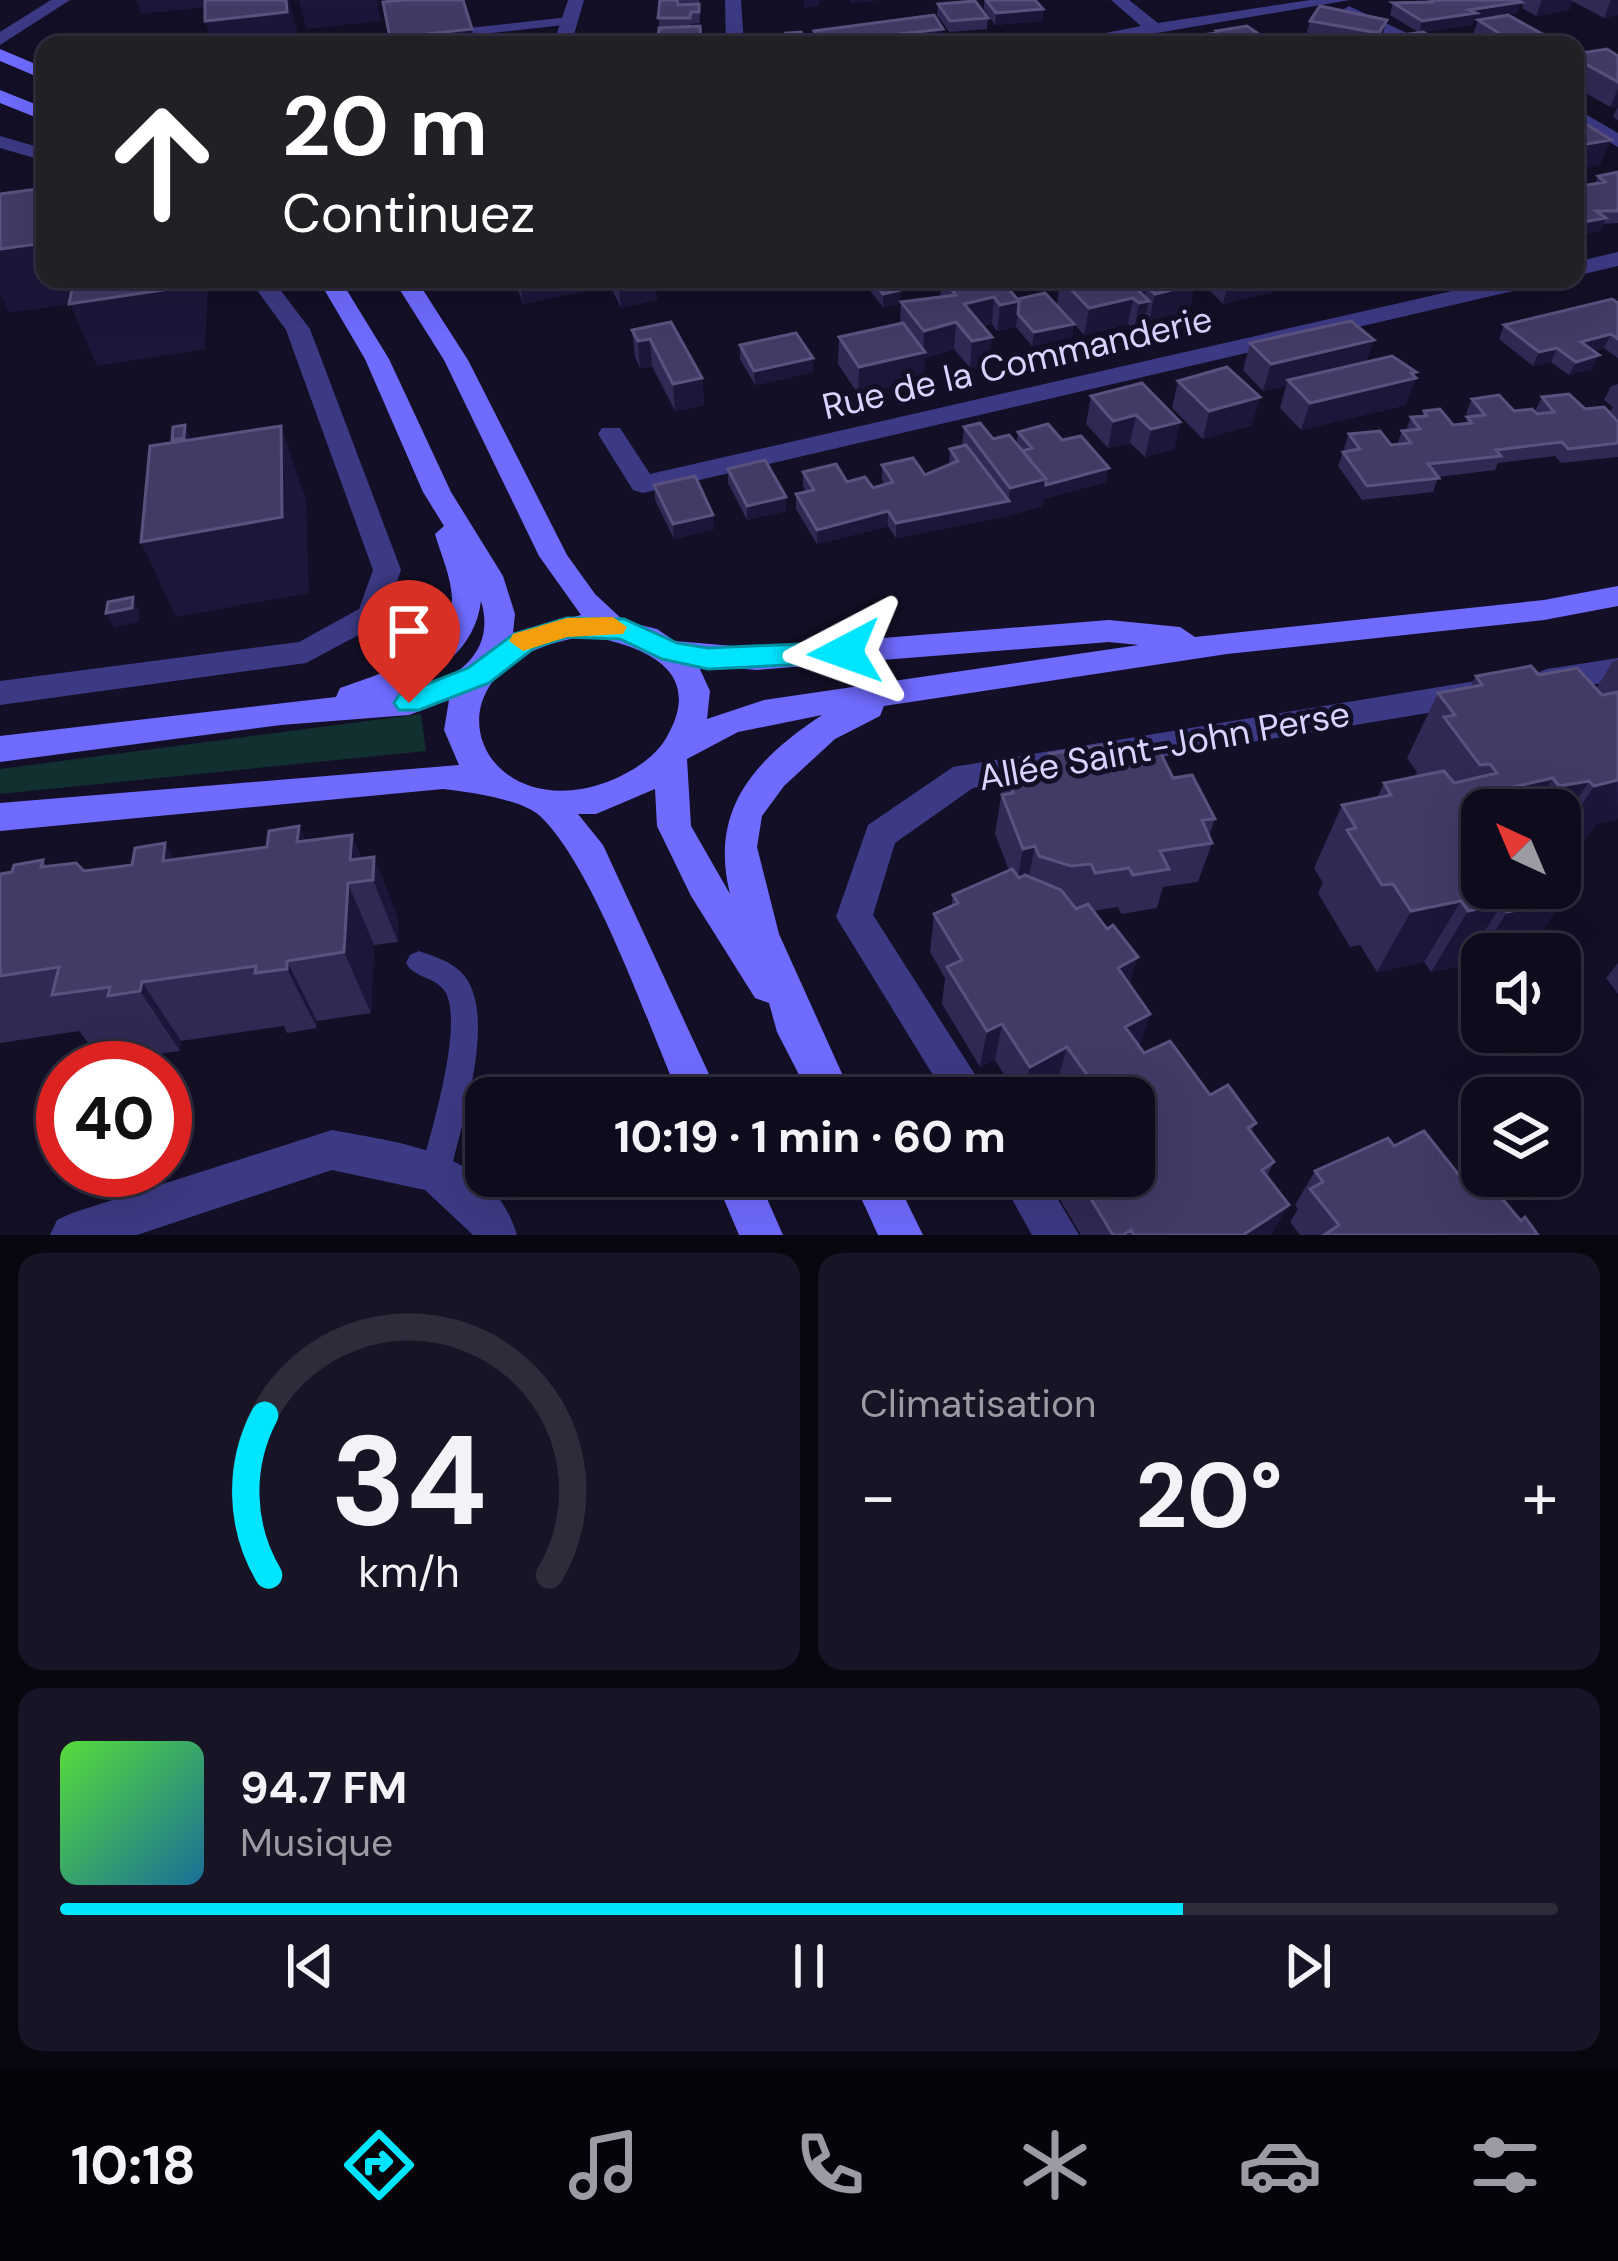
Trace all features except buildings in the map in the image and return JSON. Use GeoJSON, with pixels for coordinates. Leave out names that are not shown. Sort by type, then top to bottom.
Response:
{"type":"FeatureCollection","features":[{"type":"Feature","properties":{"kind":"main road"},"geometry":{"type":"LineString","coordinates":[[4,60],[36,72]]}},
{"type":"Feature","properties":{"kind":"main road"},"geometry":{"type":"LineString","coordinates":[[0,96],[36,111]]}},
{"type":"Feature","properties":{"kind":"main road"},"geometry":{"type":"LineString","coordinates":[[334,288],[377,359],[436,492],[496,594],[501,631],[487,667],[465,699],[460,729],[469,758],[492,782]]}},
{"type":"Feature","properties":{"kind":"main road"},"geometry":{"type":"LineString","coordinates":[[410,288],[431,317],[548,547],[578,595],[612,626]]}},
{"type":"Feature","properties":{"kind":"main road"},"geometry":{"type":"LineString","coordinates":[[281,713],[385,685],[434,656],[460,626],[465,589],[436,492]]}},
{"type":"Feature","properties":{"kind":"main road"},"geometry":{"type":"LineString","coordinates":[[0,817],[443,776],[492,782],[547,801],[606,796],[641,783],[676,754],[727,723],[764,712],[1227,643],[1544,610],[1618,596]]}},
{"type":"Feature","properties":{"kind":"main road"},"geometry":{"type":"LineString","coordinates":[[0,749],[281,713],[409,703],[487,667],[544,633],[612,626],[648,637],[672,652],[688,674],[695,696],[694,720],[676,754],[674,826],[704,885],[822,1077]]}},
{"type":"Feature","properties":{"kind":"main road"},"geometry":{"type":"LineString","coordinates":[[672,652],[757,659],[1109,631],[1227,643]]}},
{"type":"Feature","properties":{"kind":"main road"},"geometry":{"type":"LineString","coordinates":[[806,1046],[743,884],[742,824],[773,775],[826,728],[861,710],[944,686]]}},
{"type":"Feature","properties":{"kind":"main road"},"geometry":{"type":"LineString","coordinates":[[547,801],[591,856],[691,1077]]}},
{"type":"Feature","properties":{"kind":"main road"},"geometry":{"type":"LineString","coordinates":[[744,1197],[761,1235]]}},
{"type":"Feature","properties":{"kind":"main road"},"geometry":{"type":"LineString","coordinates":[[882,1197],[901,1235]]}},
{"type":"Feature","properties":{"kind":"street"},"geometry":{"type":"LineString","coordinates":[[0,40],[62,0]]}},
{"type":"Feature","properties":{"kind":"street"},"geometry":{"type":"LineString","coordinates":[[565,36],[576,0]]}},
{"type":"Feature","properties":{"kind":"street"},"geometry":{"type":"LineString","coordinates":[[733,0],[735,36]]}},
{"type":"Feature","properties":{"kind":"street"},"geometry":{"type":"LineString","coordinates":[[1119,0],[1152,27]]}},
{"type":"Feature","properties":{"kind":"street"},"geometry":{"type":"LineString","coordinates":[[1102,36],[1338,1],[1367,23],[1397,36]]}},
{"type":"Feature","properties":{"kind":"street"},"geometry":{"type":"LineString","coordinates":[[1584,120],[1618,141]]}},
{"type":"Feature","properties":{"kind":"street"},"geometry":{"type":"LineString","coordinates":[[0,142],[36,152]]}},
{"type":"Feature","properties":{"kind":"street"},"geometry":{"type":"LineString","coordinates":[[1584,267],[1618,259]]}},
{"type":"Feature","properties":{"kind":"street"},"geometry":{"type":"LineString","coordinates":[[0,693],[306,652],[372,615],[387,570],[298,329],[267,288]]}},
{"type":"Feature","properties":{"kind":"street","name":"Rue de la Commanderie"},"geometry":{"type":"LineString","coordinates":[[611,434],[643,484],[1496,288]]}},
{"type":"Feature","properties":{"kind":"street","name":"Allée Saint-John Perse"},"geometry":{"type":"LineString","coordinates":[[957,1077],[854,916],[880,835],[965,776],[1618,669]]}},
{"type":"Feature","properties":{"kind":"street"},"geometry":{"type":"LineString","coordinates":[[72,1235],[332,1150],[436,1172],[491,1221],[495,1235]]}},
{"type":"Feature","properties":{"kind":"street"},"geometry":{"type":"LineString","coordinates":[[1033,1197],[1057,1235]]}},
{"type":"Feature","properties":{"kind":"lane"},"geometry":{"type":"LineString","coordinates":[[429,36],[569,20]]}},
{"type":"Feature","properties":{"kind":"lane"},"geometry":{"type":"LineString","coordinates":[[418,963],[438,969],[459,988],[465,1028],[436,1172]]}},
{"type":"Feature","properties":{"kind":"green space"},"geometry":{"type":"Polygon","coordinates":[[[421,714],[426,751],[0,794],[0,769],[421,714]]]}},
{"type":"Feature","properties":{"kind":"slow traffic"},"geometry":{"type":"LineString","coordinates":[[523,641],[567,628],[613,627]]}},
{"type":"Feature","properties":{"kind":"route"},"geometry":{"type":"LineString","coordinates":[[409,703],[478,676],[524,641],[589,625],[624,629],[672,652],[708,658],[845,652]]}}]}
